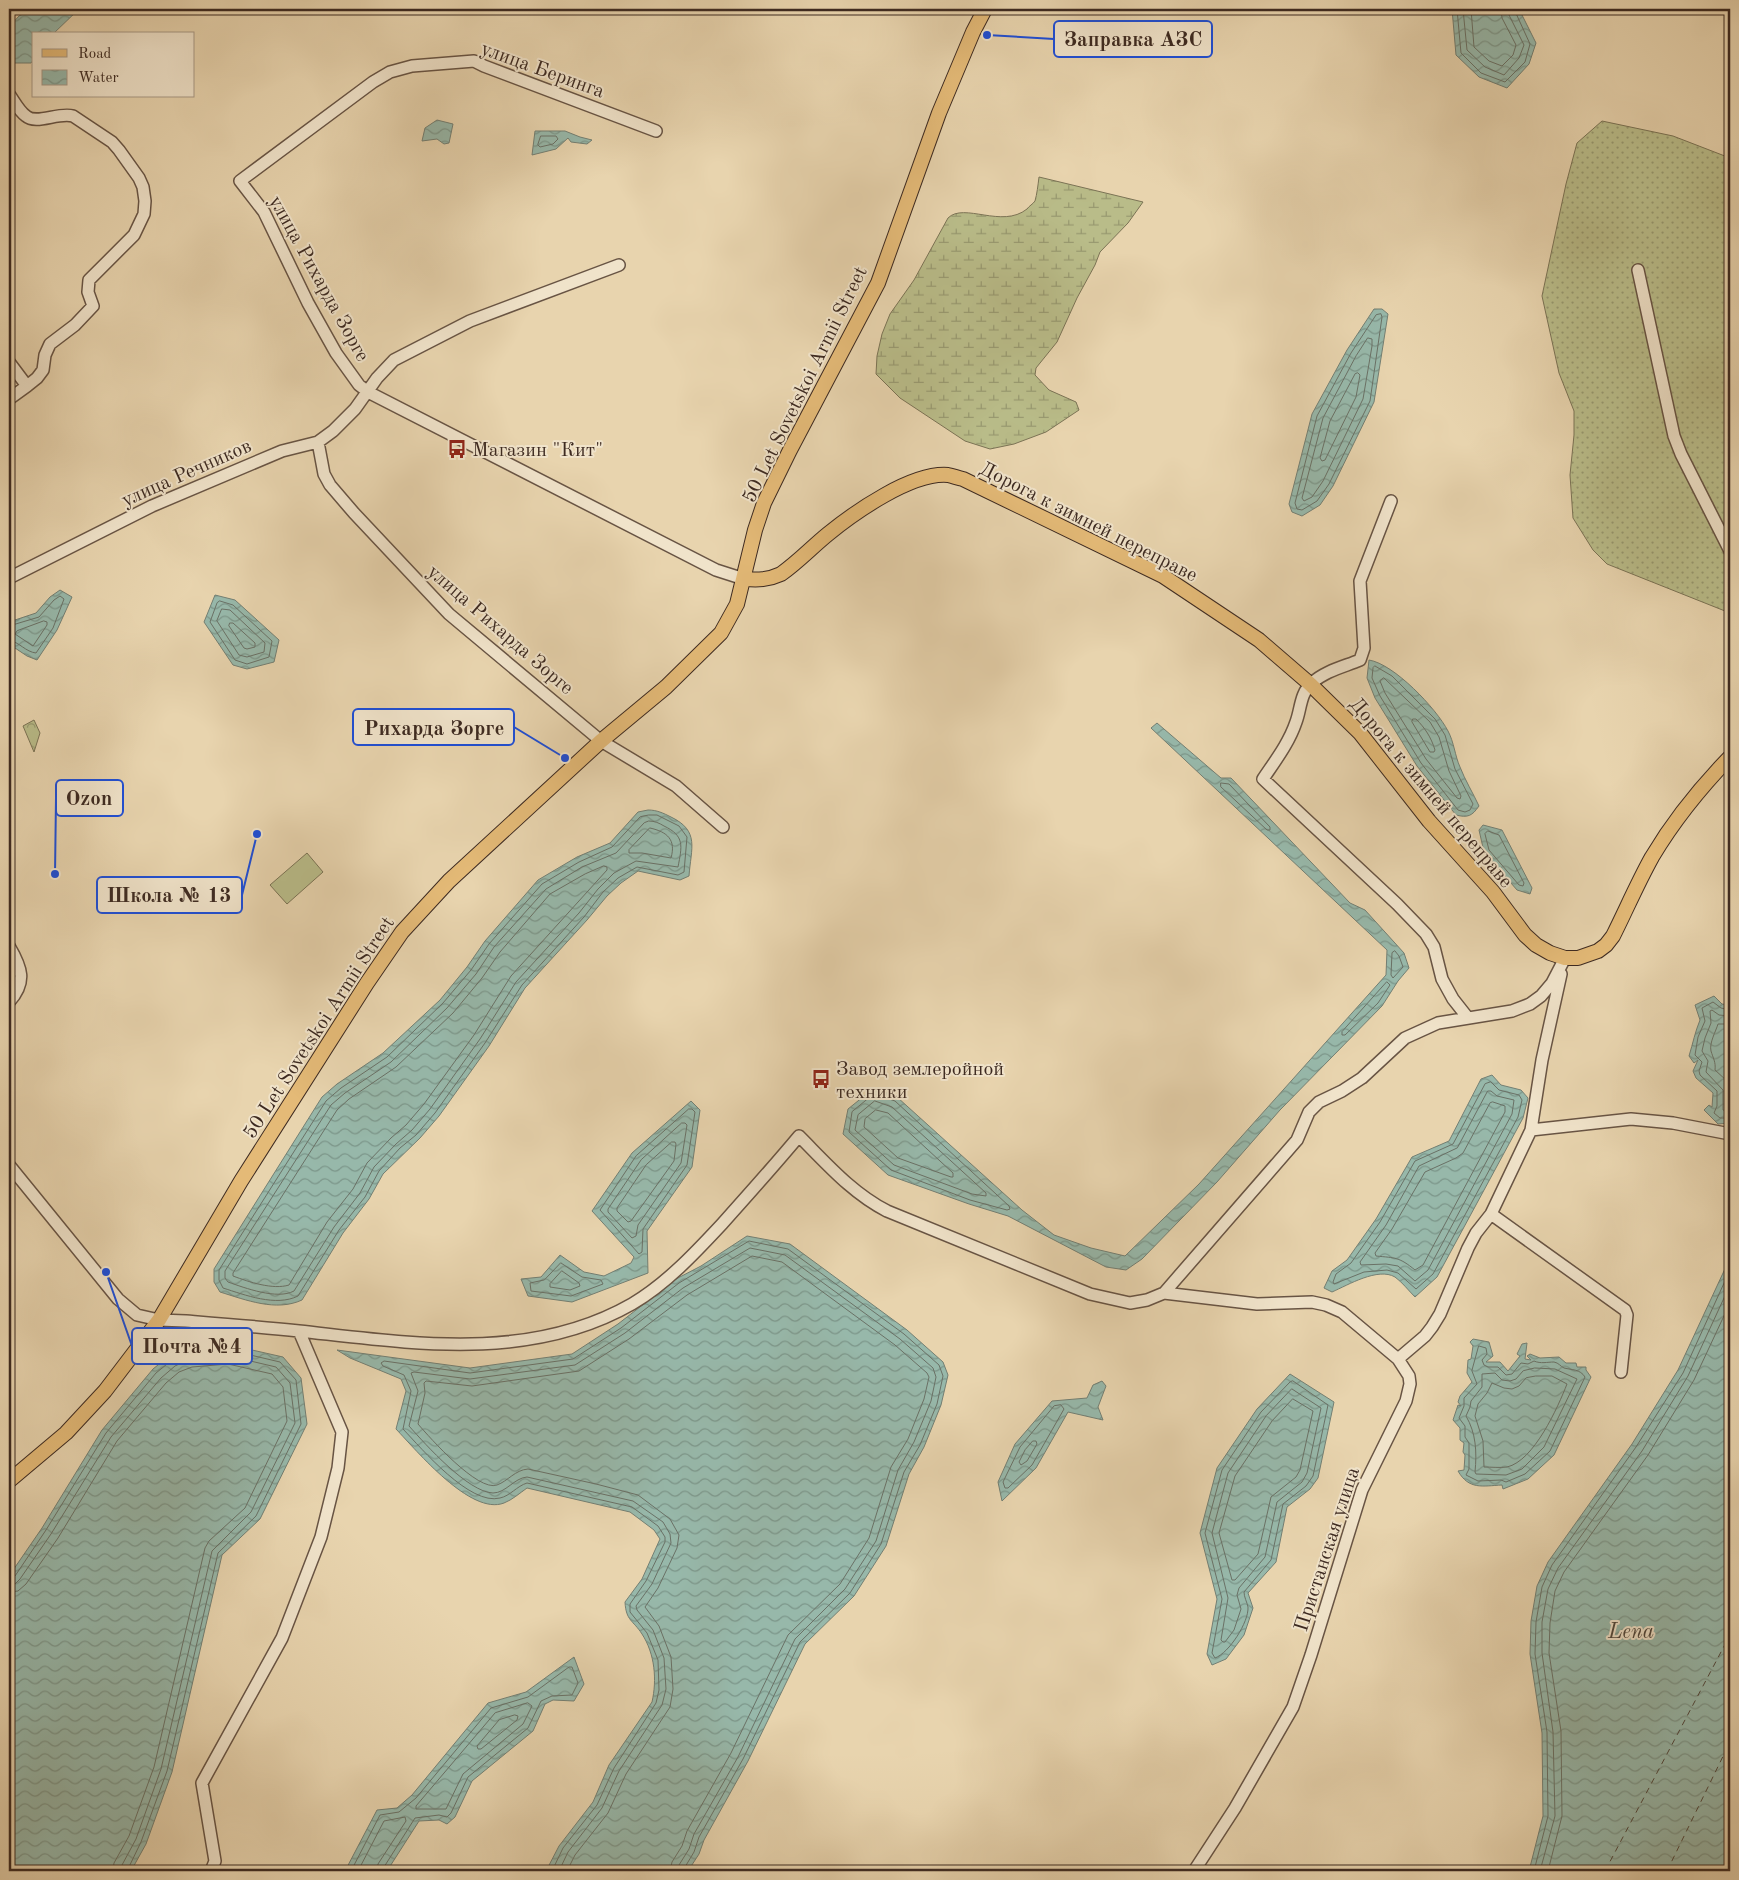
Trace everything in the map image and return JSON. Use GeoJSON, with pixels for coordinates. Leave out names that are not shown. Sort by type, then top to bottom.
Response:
{"type":"FeatureCollection","features":[{"type":"Feature","properties":{"kind":"main road","name":"50 Let Sovetskoi Armii Street"},"geometry":{"type":"LineString","coordinates":[[9,1482],[66,1433],[105,1392],[159,1320],[252,1165],[367,983],[402,932],[449,881],[601,741],[666,687],[721,633],[737,604],[755,530],[764,503],[878,283],[938,113],[985,9]]}},
{"type":"Feature","properties":{"kind":"main road","name":"Дорога к зимней переправе"},"geometry":{"type":"LineString","coordinates":[[744,579],[761,580],[781,574],[845,520],[891,492],[920,480],[948,475],[963,480],[1163,576],[1260,640],[1310,684],[1370,743],[1428,820],[1493,892],[1525,935],[1536,945],[1550,953],[1565,958]]}},
{"type":"Feature","properties":{"kind":"main road"},"geometry":{"type":"LineString","coordinates":[[1565,958],[1578,958],[1598,951],[1606,945],[1613,936],[1660,844],[1681,813],[1708,779],[1730,757]]}},
{"type":"Feature","properties":{"kind":"street","name":"улица Беринга"},"geometry":{"type":"LineString","coordinates":[[240,181],[373,82],[390,72],[412,66],[474,61],[656,131]]}},
{"type":"Feature","properties":{"kind":"street"},"geometry":{"type":"LineString","coordinates":[[9,94],[30,119],[36,120],[66,114],[73,116],[112,142],[139,178],[145,201],[144,214],[134,235],[89,280],[88,292],[93,306],[75,325],[46,349],[43,370],[37,378],[9,399]]}},
{"type":"Feature","properties":{"kind":"street","name":"улица Рихарда Зорге"},"geometry":{"type":"LineString","coordinates":[[240,181],[264,212],[308,303],[336,353],[359,385],[368,392],[716,570],[744,579]]}},
{"type":"Feature","properties":{"kind":"street","name":"улица Рихарда Зорге"},"geometry":{"type":"LineString","coordinates":[[368,392],[385,368],[394,360],[452,329],[619,265]]}},
{"type":"Feature","properties":{"kind":"street"},"geometry":{"type":"LineString","coordinates":[[1638,270],[1674,436],[1685,463],[1730,551]]}},
{"type":"Feature","properties":{"kind":"street"},"geometry":{"type":"LineString","coordinates":[[9,362],[27,386]]}},
{"type":"Feature","properties":{"kind":"street","name":"улица Речников"},"geometry":{"type":"LineString","coordinates":[[9,578],[152,506],[282,451],[318,442],[355,409],[368,392]]}},
{"type":"Feature","properties":{"kind":"street","name":"улица Рихарда Зорге"},"geometry":{"type":"LineString","coordinates":[[318,442],[324,474],[330,485],[449,614],[601,741],[676,786],[723,826]]}},
{"type":"Feature","properties":{"kind":"street"},"geometry":{"type":"LineString","coordinates":[[1391,501],[1360,581],[1364,648],[1360,660],[1324,674],[1310,684],[1287,742],[1263,779],[1397,904],[1426,934],[1434,947],[1442,979],[1453,999],[1468,1018]]}},
{"type":"Feature","properties":{"kind":"street"},"geometry":{"type":"LineString","coordinates":[[9,946],[16,958],[21,976],[21,984],[17,993],[9,1002]]}},
{"type":"Feature","properties":{"kind":"street"},"geometry":{"type":"LineString","coordinates":[[9,1165],[118,1299],[137,1315],[159,1320],[186,1320],[397,1342],[448,1345],[522,1340],[578,1329],[632,1304],[656,1288],[680,1266],[757,1186],[799,1136],[848,1185],[869,1201],[887,1211],[1090,1294],[1130,1303],[1147,1300],[1164,1293],[1297,1140],[1309,1112],[1319,1102],[1342,1091],[1362,1078],[1405,1038],[1438,1023],[1512,1011],[1530,1004],[1541,996],[1552,983],[1565,958]]}},
{"type":"Feature","properties":{"kind":"street"},"geometry":{"type":"LineString","coordinates":[[1398,1359],[1425,1336],[1440,1314],[1468,1248],[1476,1233],[1491,1214],[1532,1130],[1542,1060],[1565,958]]}},
{"type":"Feature","properties":{"kind":"street"},"geometry":{"type":"LineString","coordinates":[[1532,1130],[1631,1119],[1730,1134]]}},
{"type":"Feature","properties":{"kind":"street"},"geometry":{"type":"LineString","coordinates":[[1491,1214],[1625,1310],[1627,1315],[1621,1372]]}},
{"type":"Feature","properties":{"kind":"street","name":"Пристанская улица"},"geometry":{"type":"LineString","coordinates":[[1164,1293],[1257,1304],[1312,1302],[1326,1305],[1342,1312],[1398,1359],[1409,1376],[1409,1391],[1362,1490],[1293,1707],[1235,1808],[1196,1868]]}},
{"type":"Feature","properties":{"kind":"street"},"geometry":{"type":"LineString","coordinates":[[211,1871],[215,1862],[202,1784],[282,1638],[321,1537],[338,1468],[342,1432],[299,1331]]}},
{"type":"Feature","properties":{"kind":"green space"},"geometry":{"type":"Polygon","coordinates":[[[1602,121],[1673,136],[1730,158],[1730,613],[1607,564],[1593,550],[1573,518],[1570,475],[1574,411],[1559,373],[1542,296],[1566,184],[1577,143],[1602,121]]]}},
{"type":"Feature","properties":{"kind":"green space"},"geometry":{"type":"Polygon","coordinates":[[[1039,177],[1143,202],[1128,223],[1100,252],[1057,342],[1036,368],[1035,375],[1049,390],[1076,402],[1079,410],[1046,432],[1014,444],[990,449],[965,441],[900,398],[876,374],[877,356],[882,334],[890,314],[914,280],[948,218],[955,214],[964,213],[1006,217],[1017,214],[1027,209],[1035,201],[1039,177]]]}},
{"type":"Feature","properties":{"kind":"green space"},"geometry":{"type":"Polygon","coordinates":[[[34,720],[40,733],[34,752],[23,726],[34,720]]]}},
{"type":"Feature","properties":{"kind":"green space"},"geometry":{"type":"Polygon","coordinates":[[[307,853],[323,872],[287,904],[270,885],[307,853]]]}},
{"type":"Feature","properties":{"kind":"water"},"geometry":{"type":"Polygon","coordinates":[[[33,9],[79,9],[55,32],[32,32],[31,63],[9,63],[9,27],[19,16],[33,9]]]}},
{"type":"Feature","properties":{"kind":"water"},"geometry":{"type":"Polygon","coordinates":[[[1452,9],[1519,9],[1536,43],[1529,64],[1507,88],[1479,77],[1456,55],[1452,9]]]}},
{"type":"Feature","properties":{"kind":"water"},"geometry":{"type":"Polygon","coordinates":[[[437,120],[453,124],[449,143],[444,144],[437,139],[422,141],[425,128],[437,120]]]}},
{"type":"Feature","properties":{"kind":"water"},"geometry":{"type":"Polygon","coordinates":[[[535,131],[565,131],[592,140],[587,144],[571,142],[568,138],[556,149],[532,155],[535,131]]]}},
{"type":"Feature","properties":{"kind":"water"},"geometry":{"type":"Polygon","coordinates":[[[1374,309],[1382,309],[1388,314],[1374,402],[1333,486],[1320,505],[1302,516],[1292,512],[1289,504],[1312,414],[1347,350],[1374,309]]]}},
{"type":"Feature","properties":{"kind":"water"},"geometry":{"type":"Polygon","coordinates":[[[60,590],[72,597],[57,630],[37,660],[9,644],[9,622],[36,613],[50,597],[60,590]]]}},
{"type":"Feature","properties":{"kind":"water"},"geometry":{"type":"Polygon","coordinates":[[[215,595],[235,600],[279,640],[274,662],[247,669],[233,665],[204,622],[215,595]]]}},
{"type":"Feature","properties":{"kind":"water"},"geometry":{"type":"Polygon","coordinates":[[[1369,660],[1379,663],[1402,678],[1424,699],[1442,722],[1450,735],[1458,763],[1479,806],[1472,814],[1467,816],[1456,815],[1417,766],[1375,698],[1367,678],[1369,660]]]}},
{"type":"Feature","properties":{"kind":"water"},"geometry":{"type":"Polygon","coordinates":[[[1157,723],[1221,778],[1231,778],[1350,903],[1365,910],[1404,953],[1409,968],[1382,1006],[1280,1110],[1217,1182],[1142,1259],[1126,1270],[1106,1267],[1008,1216],[888,1175],[843,1134],[848,1109],[874,1088],[897,1097],[1022,1210],[1054,1235],[1091,1248],[1125,1256],[1199,1184],[1386,975],[1387,950],[1151,728],[1157,723]]]}},
{"type":"Feature","properties":{"kind":"water"},"geometry":{"type":"Polygon","coordinates":[[[648,810],[665,814],[680,822],[690,834],[692,849],[689,876],[680,880],[638,871],[607,896],[525,988],[489,1046],[439,1116],[420,1138],[383,1174],[369,1199],[343,1233],[302,1300],[282,1305],[271,1305],[261,1304],[220,1292],[214,1282],[214,1269],[322,1097],[337,1084],[383,1053],[440,1000],[485,941],[538,880],[577,857],[610,843],[638,812],[648,810]]]}},
{"type":"Feature","properties":{"kind":"water"},"geometry":{"type":"Polygon","coordinates":[[[1483,825],[1502,830],[1532,888],[1530,894],[1517,890],[1484,852],[1479,830],[1483,825]]]}},
{"type":"Feature","properties":{"kind":"water"},"geometry":{"type":"Polygon","coordinates":[[[1714,996],[1722,1004],[1730,1005],[1730,1123],[1718,1124],[1704,1110],[1709,1105],[1712,1107],[1713,1093],[1696,1078],[1693,1071],[1698,1060],[1694,1063],[1689,1056],[1700,1020],[1695,1005],[1714,996]]]}},
{"type":"Feature","properties":{"kind":"water"},"geometry":{"type":"Polygon","coordinates":[[[1492,1075],[1501,1085],[1521,1090],[1528,1098],[1523,1118],[1437,1277],[1415,1297],[1398,1279],[1388,1274],[1363,1278],[1332,1292],[1324,1288],[1332,1271],[1347,1260],[1376,1219],[1412,1157],[1449,1141],[1481,1079],[1492,1075]]]}},
{"type":"Feature","properties":{"kind":"water"},"geometry":{"type":"Polygon","coordinates":[[[691,1101],[700,1110],[692,1167],[647,1231],[648,1273],[572,1302],[528,1296],[521,1279],[541,1277],[560,1255],[584,1272],[604,1276],[631,1263],[634,1257],[592,1211],[632,1153],[691,1101]]]}},
{"type":"Feature","properties":{"kind":"water"},"geometry":{"type":"Polygon","coordinates":[[[747,1236],[790,1244],[907,1330],[943,1362],[948,1375],[941,1405],[924,1447],[909,1474],[886,1546],[854,1596],[805,1644],[748,1761],[704,1840],[699,1854],[688,1871],[546,1871],[559,1846],[593,1802],[609,1765],[652,1702],[654,1667],[650,1650],[642,1634],[628,1617],[625,1602],[642,1579],[660,1539],[654,1530],[630,1512],[527,1488],[504,1503],[491,1504],[476,1500],[461,1491],[431,1466],[396,1429],[406,1391],[401,1379],[350,1358],[337,1350],[470,1368],[572,1354],[618,1324],[676,1279],[701,1266],[747,1236]]]}},
{"type":"Feature","properties":{"kind":"water","name":"Lena"},"geometry":{"type":"Polygon","coordinates":[[[1730,1258],[1730,1871],[1529,1871],[1543,1816],[1542,1733],[1530,1654],[1531,1621],[1537,1586],[1548,1562],[1632,1444],[1678,1370],[1730,1258]]]}},
{"type":"Feature","properties":{"kind":"water"},"geometry":{"type":"Polygon","coordinates":[[[1473,1339],[1489,1342],[1493,1356],[1486,1362],[1500,1362],[1508,1371],[1520,1356],[1517,1354],[1522,1344],[1527,1343],[1525,1359],[1531,1360],[1527,1356],[1530,1354],[1540,1358],[1559,1357],[1566,1363],[1576,1363],[1577,1367],[1586,1367],[1591,1377],[1554,1455],[1528,1479],[1503,1489],[1502,1485],[1482,1486],[1471,1484],[1458,1471],[1464,1470],[1464,1443],[1460,1440],[1460,1428],[1453,1420],[1458,1405],[1461,1406],[1458,1402],[1460,1396],[1472,1382],[1467,1373],[1468,1360],[1471,1359],[1473,1346],[1470,1342],[1473,1339]]]}},
{"type":"Feature","properties":{"kind":"water"},"geometry":{"type":"Polygon","coordinates":[[[230,1345],[283,1357],[301,1378],[307,1424],[260,1519],[222,1555],[172,1772],[146,1844],[131,1871],[9,1871],[9,1576],[42,1528],[102,1430],[153,1369],[169,1356],[187,1348],[230,1345]]]}},
{"type":"Feature","properties":{"kind":"water"},"geometry":{"type":"Polygon","coordinates":[[[1290,1374],[1334,1402],[1318,1478],[1310,1489],[1287,1507],[1276,1562],[1248,1593],[1253,1608],[1244,1635],[1226,1659],[1212,1665],[1207,1654],[1217,1599],[1200,1533],[1217,1468],[1257,1409],[1290,1374]]]}},
{"type":"Feature","properties":{"kind":"water"},"geometry":{"type":"Polygon","coordinates":[[[1102,1381],[1106,1386],[1098,1407],[1103,1420],[1068,1412],[1036,1468],[1002,1501],[998,1482],[1015,1444],[1052,1401],[1087,1398],[1093,1385],[1102,1381]]]}},
{"type":"Feature","properties":{"kind":"water"},"geometry":{"type":"Polygon","coordinates":[[[574,1657],[584,1684],[574,1701],[553,1700],[545,1704],[533,1731],[472,1781],[455,1817],[447,1824],[439,1820],[419,1821],[387,1871],[345,1871],[377,1810],[397,1808],[412,1795],[488,1703],[526,1692],[574,1657]]]}},
{"type":"Feature","properties":{"kind":"ferry route"},"geometry":{"type":"LineString","coordinates":[[1605,1871],[1730,1635]]}},
{"type":"Feature","properties":{"kind":"ferry route"},"geometry":{"type":"LineString","coordinates":[[1667,1871],[1730,1742]]}},
{"type":"Feature","properties":{"kind":"ferry route"},"geometry":{"type":"LineString","coordinates":[[1722,1871],[1730,1855]]}},
{"type":"Feature","properties":{"kind":"place","name":"Заправка АЗС"},"geometry":{"type":"Point","coordinates":[987,35]}},
{"type":"Feature","properties":{"kind":"place","name":"Магазин \"Кит\""},"geometry":{"type":"Point","coordinates":[457,449]}},
{"type":"Feature","properties":{"kind":"place","name":"Рихарда Зорге"},"geometry":{"type":"Point","coordinates":[565,758]}},
{"type":"Feature","properties":{"kind":"place","name":"Школа № 13"},"geometry":{"type":"Point","coordinates":[257,834]}},
{"type":"Feature","properties":{"kind":"place","name":"Ozon"},"geometry":{"type":"Point","coordinates":[55,874]}},
{"type":"Feature","properties":{"kind":"place","name":"Завод землеройной техники"},"geometry":{"type":"Point","coordinates":[821,1079]}},
{"type":"Feature","properties":{"kind":"place","name":"Почта №4"},"geometry":{"type":"Point","coordinates":[106,1272]}}]}
